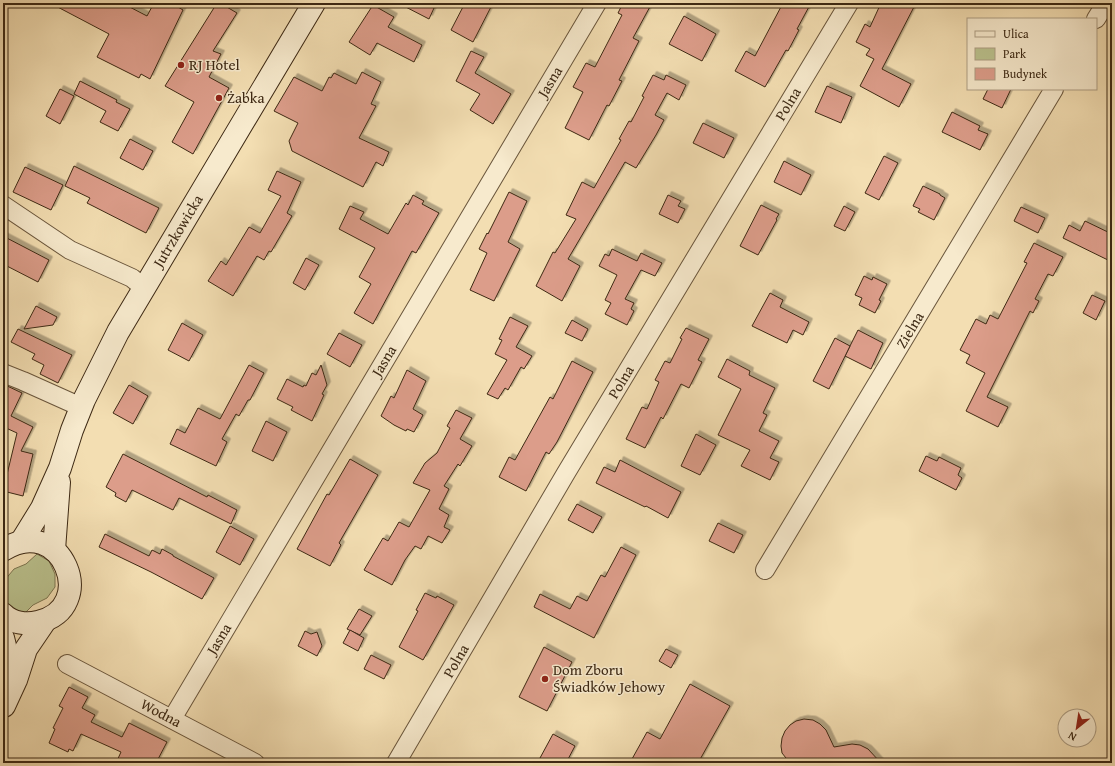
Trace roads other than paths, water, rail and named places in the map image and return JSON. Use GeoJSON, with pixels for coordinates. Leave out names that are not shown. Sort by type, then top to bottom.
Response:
{"type":"FeatureCollection","features":[{"type":"Feature","properties":{"kind":"main road","name":"Jutrzkowicka"},"geometry":{"type":"LineString","coordinates":[[12,546],[38,517],[60,468],[81,407],[118,332],[314,3]]}},
{"type":"Feature","properties":{"kind":"main road","name":"Jutrzkowicka"},"geometry":{"type":"LineString","coordinates":[[54,550],[60,468]]}},
{"type":"Feature","properties":{"kind":"main road"},"geometry":{"type":"LineString","coordinates":[[3,614],[18,623],[32,624],[44,621],[51,618],[60,610],[66,601],[69,590],[70,579],[67,568],[62,558],[54,550],[44,544],[32,542],[12,546]]}},
{"type":"Feature","properties":{"kind":"main road"},"geometry":{"type":"LineString","coordinates":[[4,709],[16,680],[26,649],[44,621]]}},
{"type":"Feature","properties":{"kind":"main road"},"geometry":{"type":"LineString","coordinates":[[3,638],[5,646],[3,671],[4,709]]}},
{"type":"Feature","properties":{"kind":"street","name":"Jasna"},"geometry":{"type":"LineString","coordinates":[[172,719],[597,3]]}},
{"type":"Feature","properties":{"kind":"street","name":"Polna"},"geometry":{"type":"LineString","coordinates":[[396,763],[566,473],[849,3]]}},
{"type":"Feature","properties":{"kind":"street"},"geometry":{"type":"LineString","coordinates":[[1097,18],[1106,3]]}},
{"type":"Feature","properties":{"kind":"street","name":"Zielna"},"geometry":{"type":"LineString","coordinates":[[765,570],[1053,90]]}},
{"type":"Feature","properties":{"kind":"street"},"geometry":{"type":"LineString","coordinates":[[3,205],[70,250],[132,278],[144,288]]}},
{"type":"Feature","properties":{"kind":"street"},"geometry":{"type":"LineString","coordinates":[[3,373],[81,407]]}},
{"type":"Feature","properties":{"kind":"street","name":"Wodna"},"geometry":{"type":"LineString","coordinates":[[68,664],[255,763]]}},
{"type":"Feature","properties":{"kind":"place","name":"RJ Hotel"},"geometry":{"type":"Point","coordinates":[181,65]}},
{"type":"Feature","properties":{"kind":"place","name":"Żabka"},"geometry":{"type":"Point","coordinates":[219,98]}},
{"type":"Feature","properties":{"kind":"place","name":"Dom Zboru Świadków Jehowy"},"geometry":{"type":"Point","coordinates":[545,679]}}]}
